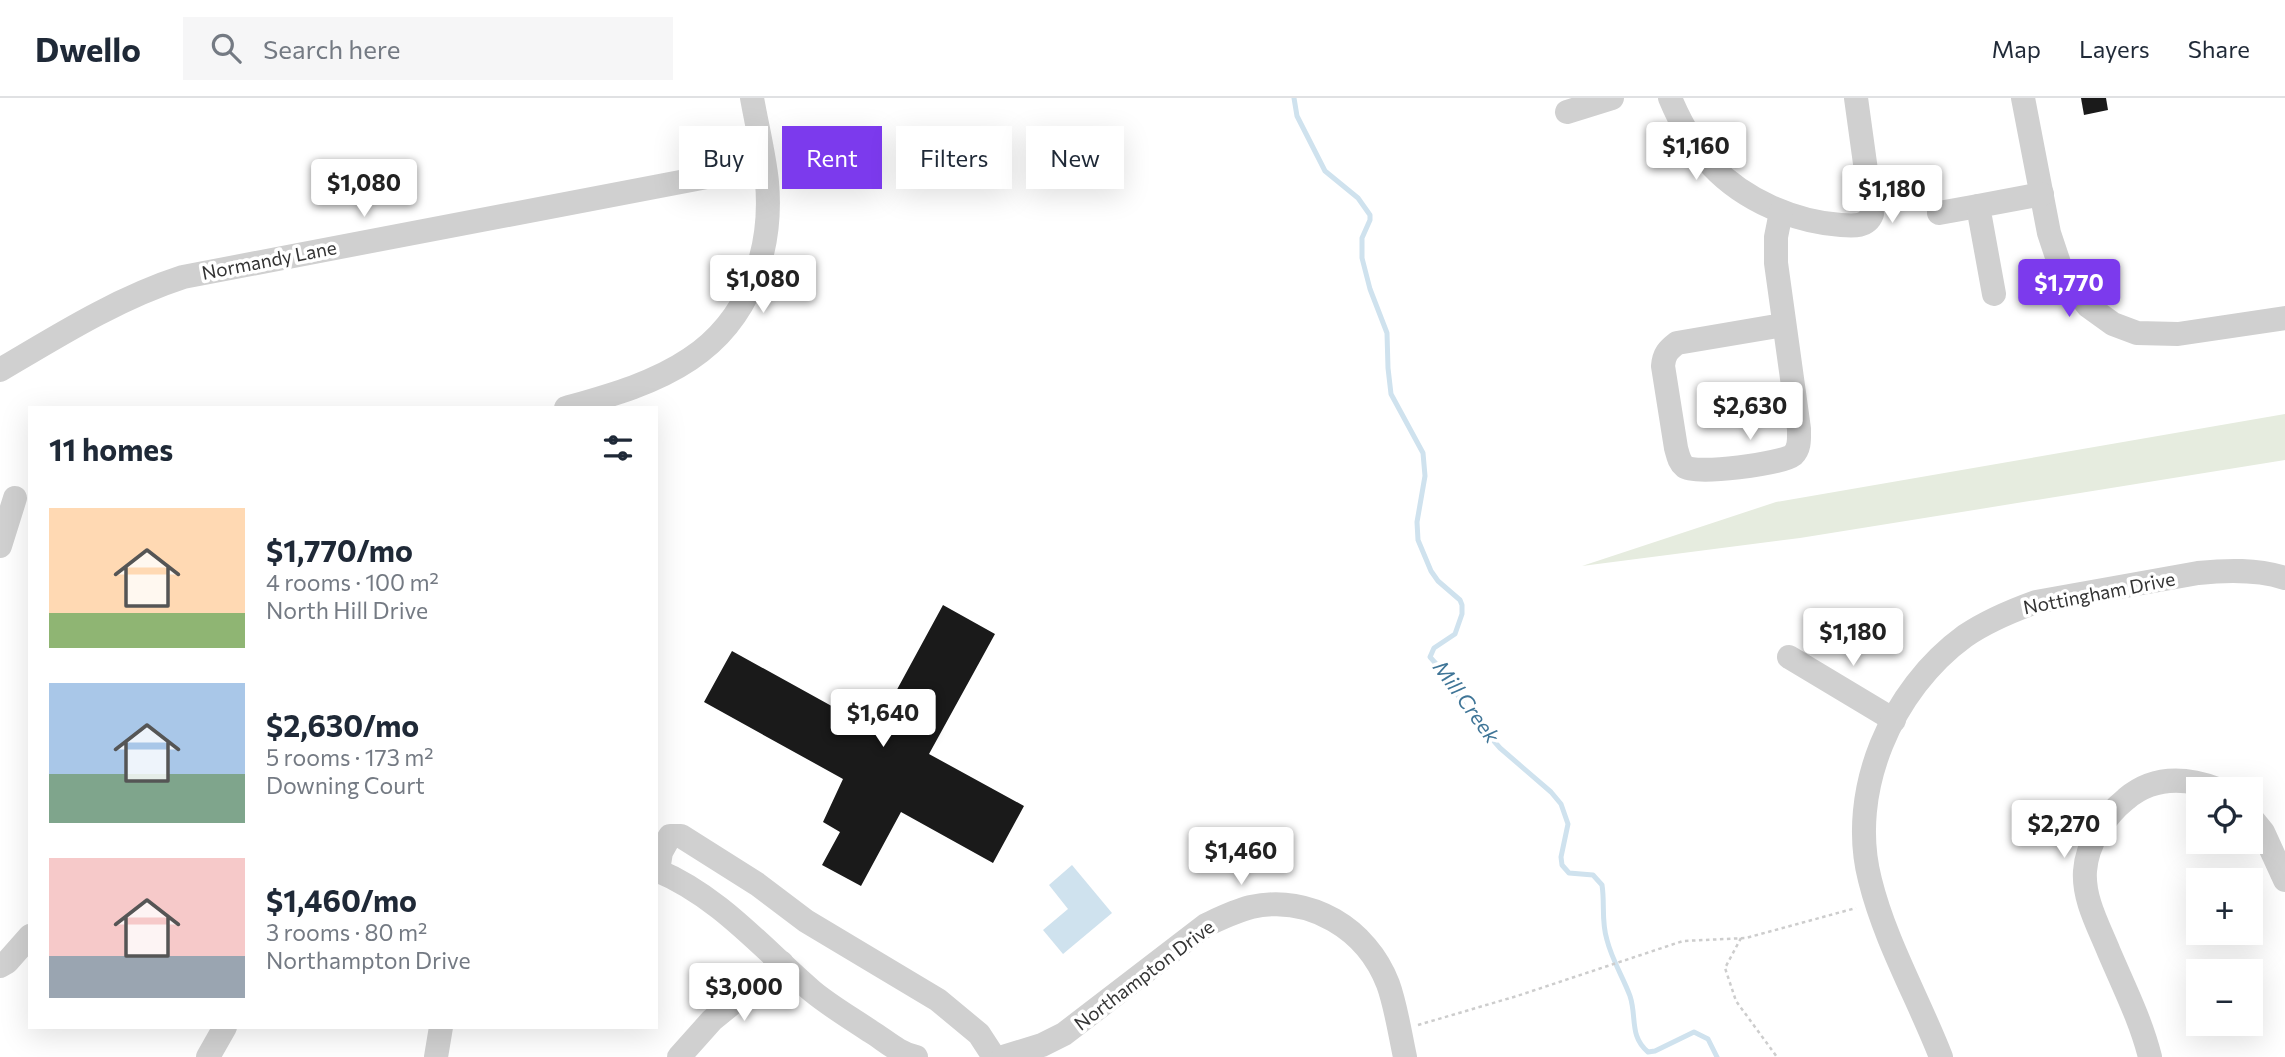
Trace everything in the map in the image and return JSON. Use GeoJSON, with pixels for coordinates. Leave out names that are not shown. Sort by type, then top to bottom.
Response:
{"type":"FeatureCollection","features":[{"type":"Feature","properties":{"kind":"street"},"geometry":{"type":"LineString","coordinates":[[752,98],[757,126]]}},
{"type":"Feature","properties":{"kind":"street"},"geometry":{"type":"LineString","coordinates":[[1567,111],[1612,98]]}},
{"type":"Feature","properties":{"kind":"street"},"geometry":{"type":"LineString","coordinates":[[1670,98],[1689,135],[1713,168],[1748,194],[1781,212],[1826,224],[1849,225],[1869,222],[1872,214],[1856,98]]}},
{"type":"Feature","properties":{"kind":"street"},"geometry":{"type":"LineString","coordinates":[[2023,98],[2049,233],[2063,275],[2088,306],[2113,324],[2137,333],[2178,334],[2285,318]]}},
{"type":"Feature","properties":{"kind":"street","name":"Normandy Lane"},"geometry":{"type":"LineString","coordinates":[[0,369],[108,308],[183,277],[679,182]]}},
{"type":"Feature","properties":{"kind":"street"},"geometry":{"type":"LineString","coordinates":[[594,404],[690,360],[725,329],[740,310],[759,268],[765,246],[767,189]]}},
{"type":"Feature","properties":{"kind":"street"},"geometry":{"type":"LineString","coordinates":[[1939,213],[2042,194]]}},
{"type":"Feature","properties":{"kind":"street"},"geometry":{"type":"LineString","coordinates":[[1978,206],[1994,294]]}},
{"type":"Feature","properties":{"kind":"street"},"geometry":{"type":"LineString","coordinates":[[1781,212],[1775,250],[1799,446],[1794,454],[1773,463],[1705,470],[1690,470],[1684,467],[1679,460],[1663,366],[1669,349],[1688,341],[1783,326]]}},
{"type":"Feature","properties":{"kind":"street"},"geometry":{"type":"LineString","coordinates":[[0,546],[15,497]]}},
{"type":"Feature","properties":{"kind":"street","name":"Nottingham Drive"},"geometry":{"type":"LineString","coordinates":[[1941,1057],[1876,902],[1865,848],[1865,819],[1874,764],[1883,739],[1909,694],[1944,654],[1964,637],[2011,611],[2063,596],[2198,573],[2250,571],[2285,578]]}},
{"type":"Feature","properties":{"kind":"street"},"geometry":{"type":"LineString","coordinates":[[1789,657],[1894,720]]}},
{"type":"Feature","properties":{"kind":"street"},"geometry":{"type":"LineString","coordinates":[[2150,1057],[2143,1030],[2091,909],[2085,872],[2091,841],[2117,807],[2141,787],[2171,780],[2186,781]]}},
{"type":"Feature","properties":{"kind":"street"},"geometry":{"type":"LineString","coordinates":[[2263,832],[2285,880]]}},
{"type":"Feature","properties":{"kind":"street"},"geometry":{"type":"LineString","coordinates":[[658,866],[661,852],[670,836],[681,836],[757,884],[806,921],[938,999],[979,1034],[994,1057]]}},
{"type":"Feature","properties":{"kind":"street"},"geometry":{"type":"LineString","coordinates":[[658,870],[702,894],[752,934],[814,992],[890,1045],[916,1057]]}},
{"type":"Feature","properties":{"kind":"street","name":"Northampton Drive"},"geometry":{"type":"LineString","coordinates":[[1003,1057],[1042,1045],[1064,1034],[1206,925],[1252,907],[1276,905],[1301,907],[1325,915],[1346,926],[1364,943],[1389,986],[1405,1057]]}},
{"type":"Feature","properties":{"kind":"street"},"geometry":{"type":"LineString","coordinates":[[0,966],[28,938]]}},
{"type":"Feature","properties":{"kind":"street"},"geometry":{"type":"LineString","coordinates":[[679,1057],[712,1020],[782,963]]}},
{"type":"Feature","properties":{"kind":"street"},"geometry":{"type":"LineString","coordinates":[[208,1057],[224,1029]]}},
{"type":"Feature","properties":{"kind":"street"},"geometry":{"type":"LineString","coordinates":[[436,1057],[441,1029]]}},
{"type":"Feature","properties":{"kind":"path"},"geometry":{"type":"LineString","coordinates":[[1399,1031],[1683,942],[1741,938],[1876,902]]}},
{"type":"Feature","properties":{"kind":"path"},"geometry":{"type":"LineString","coordinates":[[1741,938],[1725,968],[1736,1001],[1777,1057]]}},
{"type":"Feature","properties":{"kind":"shaded area"},"geometry":{"type":"Polygon","coordinates":[[[2285,414],[2285,460],[1800,538],[1582,566],[1776,502],[2285,414]]]}},
{"type":"Feature","properties":{"kind":"water"},"geometry":{"type":"Polygon","coordinates":[[[1072,865],[1112,913],[1063,954],[1043,930],[1068,909],[1049,885],[1072,865]]]}},
{"type":"Feature","properties":{"kind":"building"},"geometry":{"type":"Polygon","coordinates":[[[2081,98],[2106,98],[2108,110],[2084,115],[2081,98]]]}},
{"type":"Feature","properties":{"kind":"building"},"geometry":{"type":"Polygon","coordinates":[[[943,605],[995,634],[929,754],[1024,806],[993,863],[901,812],[861,886],[822,865],[840,832],[823,822],[843,779],[704,702],[732,651],[875,730],[943,605]]]}},
{"type":"Feature","properties":{"kind":"waterway","name":"Mill Creek"},"geometry":{"type":"LineString","coordinates":[[1294,98],[1297,116],[1325,171],[1358,198],[1370,215],[1362,238],[1362,258],[1370,289],[1387,333],[1391,394],[1423,453],[1425,476],[1417,522],[1418,540],[1431,571],[1462,605],[1462,614],[1455,634],[1434,648],[1430,657],[1447,676],[1465,708],[1500,748],[1561,804],[1568,824],[1561,857],[1562,865],[1569,873],[1593,875],[1602,885],[1605,933],[1630,996],[1636,1033],[1642,1046],[1648,1052],[1655,1051],[1694,1032],[1708,1039],[1717,1057]]}}]}
